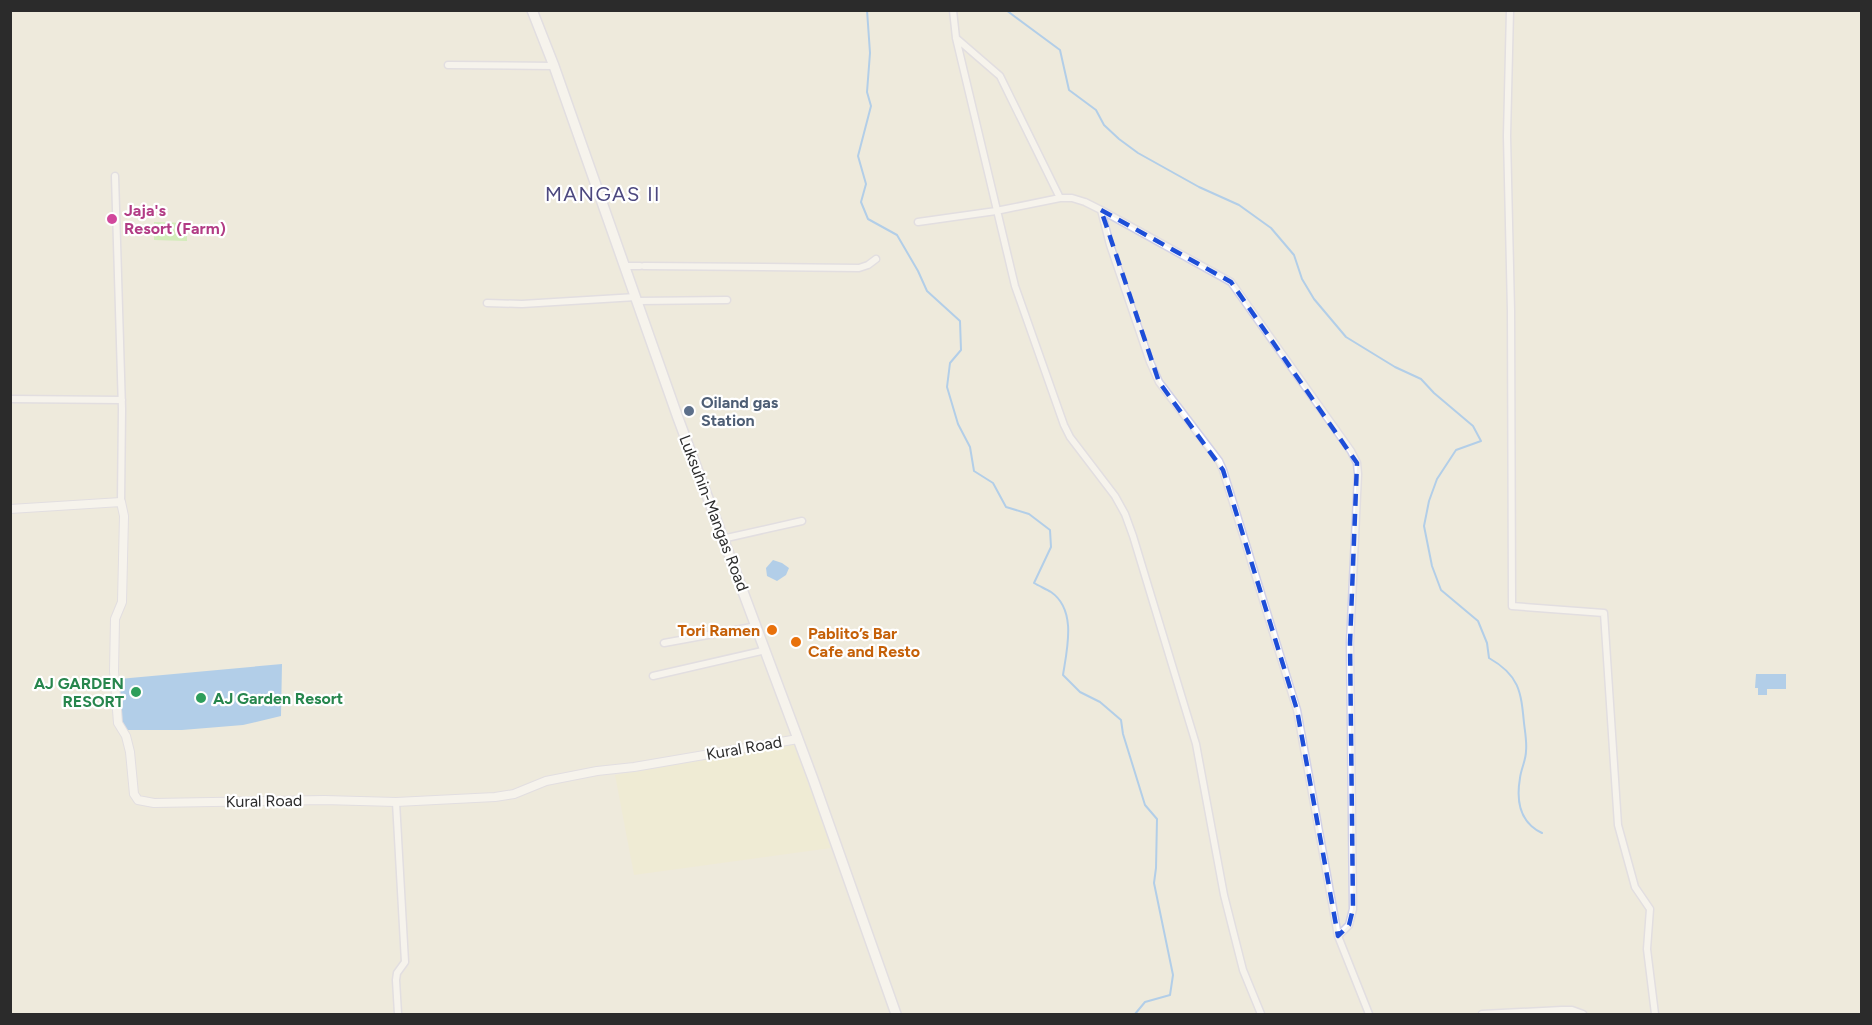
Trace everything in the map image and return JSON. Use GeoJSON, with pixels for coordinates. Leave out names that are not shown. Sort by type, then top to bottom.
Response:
{"type":"FeatureCollection","features":[{"type":"Feature","properties":{"kind":"main road","name":"Luksuhin-Mangas Road"},"geometry":{"type":"LineString","coordinates":[[532,10],[638,299],[722,539],[766,650],[896,1014]]}},
{"type":"Feature","properties":{"kind":"street"},"geometry":{"type":"LineString","coordinates":[[953,10],[956,38],[1015,285],[1070,437],[1125,514],[1196,744],[1224,895],[1243,970],[1261,1014]]}},
{"type":"Feature","properties":{"kind":"street"},"geometry":{"type":"LineString","coordinates":[[1510,10],[1507,136],[1512,320],[1512,606],[1604,613],[1618,825],[1635,887],[1650,909],[1647,950],[1655,1014]]}},
{"type":"Feature","properties":{"kind":"street"},"geometry":{"type":"LineString","coordinates":[[956,38],[1000,76],[1060,198]]}},
{"type":"Feature","properties":{"kind":"street"},"geometry":{"type":"LineString","coordinates":[[448,65],[554,66]]}},
{"type":"Feature","properties":{"kind":"street"},"geometry":{"type":"LineString","coordinates":[[10,509],[121,501],[122,400],[115,176]]}},
{"type":"Feature","properties":{"kind":"street"},"geometry":{"type":"LineString","coordinates":[[918,222],[996,211],[1060,198],[1072,198],[1101,210],[1231,282],[1351,451],[1357,463],[1350,643],[1353,909],[1349,925],[1338,936]]}},
{"type":"Feature","properties":{"kind":"street"},"geometry":{"type":"LineString","coordinates":[[1101,210],[1150,362],[1159,382],[1219,461],[1223,470],[1297,710],[1338,936],[1370,1014]]}},
{"type":"Feature","properties":{"kind":"street"},"geometry":{"type":"LineString","coordinates":[[624,266],[859,267],[868,265],[876,259]]}},
{"type":"Feature","properties":{"kind":"street"},"geometry":{"type":"LineString","coordinates":[[487,303],[522,304],[638,299],[727,300]]}},
{"type":"Feature","properties":{"kind":"street"},"geometry":{"type":"LineString","coordinates":[[10,399],[122,400]]}},
{"type":"Feature","properties":{"kind":"street","name":"Kural Road"},"geometry":{"type":"LineString","coordinates":[[121,501],[124,516],[122,602],[115,619],[114,671],[118,723],[126,736],[134,794],[138,800],[154,802],[324,800],[396,802],[514,794],[546,781],[798,739]]}},
{"type":"Feature","properties":{"kind":"street"},"geometry":{"type":"LineString","coordinates":[[722,539],[802,521]]}},
{"type":"Feature","properties":{"kind":"street"},"geometry":{"type":"LineString","coordinates":[[664,643],[757,627]]}},
{"type":"Feature","properties":{"kind":"street"},"geometry":{"type":"LineString","coordinates":[[653,676],[766,650]]}},
{"type":"Feature","properties":{"kind":"street"},"geometry":{"type":"LineString","coordinates":[[396,802],[405,962],[397,973],[396,980],[398,1014]]}},
{"type":"Feature","properties":{"kind":"street"},"geometry":{"type":"LineString","coordinates":[[1482,1014],[1572,1010],[1583,1014]]}},
{"type":"Feature","properties":{"kind":"highlighted area"},"geometry":{"type":"Polygon","coordinates":[[[1101,210],[1231,282],[1357,463],[1350,643],[1353,909],[1349,925],[1338,936],[1297,710],[1223,470],[1159,382],[1101,210]]]}},
{"type":"Feature","properties":{"kind":"shaded area"},"geometry":{"type":"Polygon","coordinates":[[[797,744],[831,848],[634,875],[615,775],[797,744]]]}},
{"type":"Feature","properties":{"kind":"green space"},"geometry":{"type":"Polygon","coordinates":[[[154,222],[187,223],[187,241],[154,240],[154,222]]]}},
{"type":"Feature","properties":{"kind":"water"},"geometry":{"type":"Polygon","coordinates":[[[773,560],[789,568],[786,575],[777,581],[767,576],[766,568],[773,560]]]}},
{"type":"Feature","properties":{"kind":"water","name":"AJ Garden Resort"},"geometry":{"type":"Polygon","coordinates":[[[282,664],[281,716],[243,725],[182,730],[122,730],[119,679],[282,664]]]}},
{"type":"Feature","properties":{"kind":"water"},"geometry":{"type":"Polygon","coordinates":[[[1756,674],[1786,674],[1786,689],[1767,689],[1767,695],[1758,695],[1758,688],[1755,688],[1756,674]]]}},
{"type":"Feature","properties":{"kind":"waterway"},"geometry":{"type":"LineString","coordinates":[[867,10],[870,53],[867,92],[871,106],[858,156],[866,184],[861,202],[868,219],[897,235],[927,291],[960,321],[961,350],[950,363],[947,387],[958,424],[970,447],[974,471],[993,483],[1006,507],[1029,514],[1050,530],[1051,547],[1034,583],[1051,592],[1064,609],[1068,642],[1063,675],[1080,692],[1100,702],[1121,720],[1123,734],[1145,805],[1157,819],[1154,883],[1173,975],[1170,995],[1145,1002],[1135,1014]]}},
{"type":"Feature","properties":{"kind":"waterway"},"geometry":{"type":"LineString","coordinates":[[1006,10],[1060,50],[1069,90],[1096,110],[1104,125],[1119,139],[1138,153],[1199,187],[1239,205],[1271,228],[1294,255],[1302,279],[1314,299],[1346,337],[1395,367],[1421,379],[1473,426],[1481,441],[1456,450],[1437,479],[1429,501],[1424,526],[1432,566],[1441,590],[1478,621],[1487,643],[1489,658],[1507,671],[1517,685],[1526,744],[1519,787],[1519,803],[1528,823],[1542,833]]}},
{"type":"Feature","properties":{"kind":"place","name":"Jaja's Resort (Farm)"},"geometry":{"type":"Point","coordinates":[112,219]}},
{"type":"Feature","properties":{"kind":"place","name":"Oiland gas Station"},"geometry":{"type":"Point","coordinates":[689,411]}},
{"type":"Feature","properties":{"kind":"place","name":"Tori Ramen"},"geometry":{"type":"Point","coordinates":[772,630]}},
{"type":"Feature","properties":{"kind":"place","name":"Pablito’s Bar Cafe and Resto"},"geometry":{"type":"Point","coordinates":[796,642]}},
{"type":"Feature","properties":{"kind":"place","name":"AJ GARDEN RESORT"},"geometry":{"type":"Point","coordinates":[136,692]}},
{"type":"Feature","properties":{"kind":"place","name":"AJ Garden Resort"},"geometry":{"type":"Point","coordinates":[201,698]}},
{"type":"Feature","properties":{"kind":"district","name":"MANGAS II"},"geometry":{"type":"Point","coordinates":[603,194]}}]}
